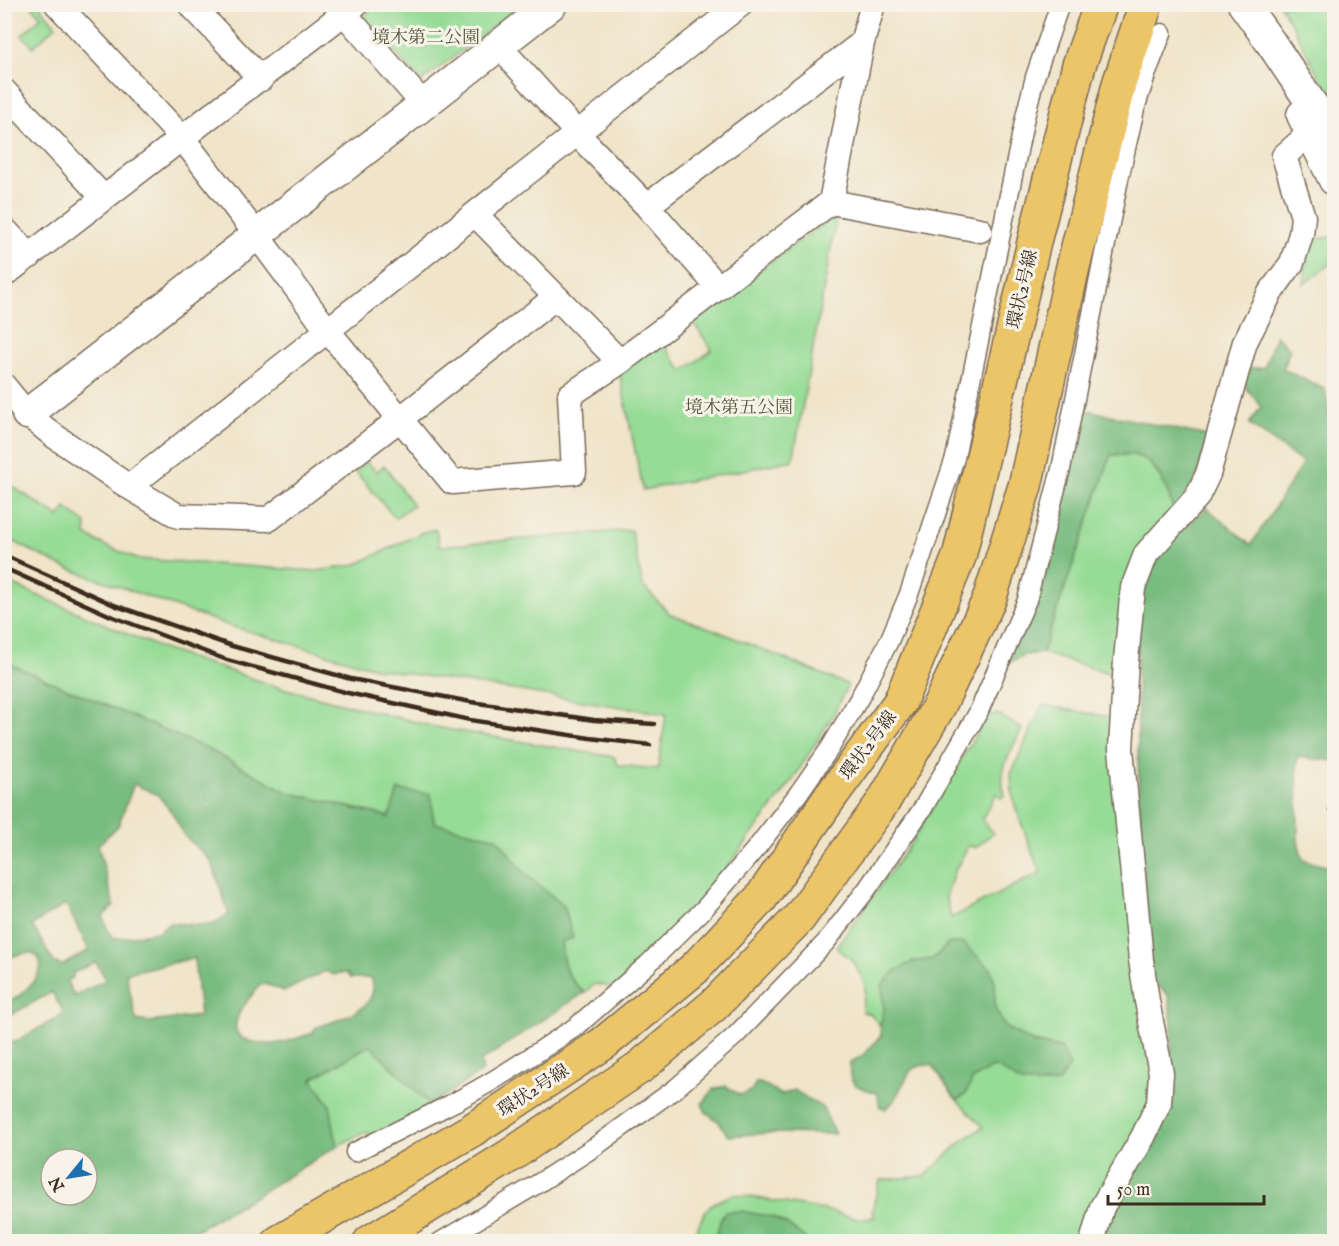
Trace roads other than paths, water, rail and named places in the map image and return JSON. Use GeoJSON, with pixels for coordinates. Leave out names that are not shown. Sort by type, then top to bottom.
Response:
{"type":"FeatureCollection","features":[{"type":"Feature","properties":{"kind":"main road","name":"環状2号線"},"geometry":{"type":"LineString","coordinates":[[279,1242],[472,1130],[590,1035],[694,969],[760,898],[831,795],[900,702],[959,557],[1035,238],[1079,66],[1101,4]]}},
{"type":"Feature","properties":{"kind":"main road","name":"環状2号線"},"geometry":{"type":"LineString","coordinates":[[370,1242],[511,1155],[640,1067],[714,1005],[799,918],[883,802],[939,706],[989,600],[1026,486],[1072,271],[1110,117],[1146,4]]}},
{"type":"Feature","properties":{"kind":"street"},"geometry":{"type":"LineString","coordinates":[[57,4],[183,139],[328,331],[452,482],[574,472],[570,395],[620,362],[831,202],[862,42],[873,4]]}},
{"type":"Feature","properties":{"kind":"street"},"geometry":{"type":"LineString","coordinates":[[190,4],[261,79]]}},
{"type":"Feature","properties":{"kind":"street"},"geometry":{"type":"LineString","coordinates":[[27,414],[552,4]]}},
{"type":"Feature","properties":{"kind":"street"},"geometry":{"type":"LineString","coordinates":[[129,487],[741,4]]}},
{"type":"Feature","properties":{"kind":"street"},"geometry":{"type":"LineString","coordinates":[[355,1152],[473,1093],[503,1075],[590,1035],[647,965],[704,909],[758,846],[830,748],[889,641],[909,594],[956,458],[1024,117],[1060,4]]}},
{"type":"Feature","properties":{"kind":"street"},"geometry":{"type":"LineString","coordinates":[[1243,4],[1271,43],[1322,135],[1334,176]]}},
{"type":"Feature","properties":{"kind":"street"},"geometry":{"type":"LineString","coordinates":[[4,276],[261,79],[346,8],[424,105]]}},
{"type":"Feature","properties":{"kind":"street"},"geometry":{"type":"LineString","coordinates":[[440,1242],[596,1146],[675,1089],[735,1036],[826,942],[867,889],[923,808],[979,711],[1027,600],[1061,469],[1135,109],[1162,33]]}},
{"type":"Feature","properties":{"kind":"street"},"geometry":{"type":"LineString","coordinates":[[647,206],[862,42]]}},
{"type":"Feature","properties":{"kind":"street"},"geometry":{"type":"LineString","coordinates":[[499,46],[577,134],[647,206],[718,287]]}},
{"type":"Feature","properties":{"kind":"street"},"geometry":{"type":"LineString","coordinates":[[4,91],[104,198]]}},
{"type":"Feature","properties":{"kind":"street"},"geometry":{"type":"LineString","coordinates":[[1092,1242],[1102,1207],[1143,1137],[1159,1103],[1161,1072],[1141,960],[1121,749],[1133,588],[1146,554],[1197,497],[1208,474],[1245,342],[1270,293],[1292,263],[1301,234],[1303,217],[1284,156],[1322,135]]}},
{"type":"Feature","properties":{"kind":"street"},"geometry":{"type":"LineString","coordinates":[[831,202],[980,230]]}},
{"type":"Feature","properties":{"kind":"street"},"geometry":{"type":"LineString","coordinates":[[475,214],[620,362]]}},
{"type":"Feature","properties":{"kind":"street"},"geometry":{"type":"LineString","coordinates":[[4,229],[30,256]]}},
{"type":"Feature","properties":{"kind":"street"},"geometry":{"type":"LineString","coordinates":[[4,386],[27,414],[53,435],[129,487],[178,516],[268,519],[556,297]]}},
{"type":"Feature","properties":{"kind":"railway"},"geometry":{"type":"LineString","coordinates":[[4,555],[114,605],[232,646],[351,679],[471,702],[594,720],[654,724]]}},
{"type":"Feature","properties":{"kind":"railway"},"geometry":{"type":"LineString","coordinates":[[4,568],[111,616],[227,660],[348,693],[470,720],[650,745]]}},
{"type":"Feature","properties":{"kind":"railway"},"geometry":{"type":"LineString","coordinates":[[1330,810],[1334,811]]}},
{"type":"Feature","properties":{"kind":"park label","name":"境木第二公園"},"geometry":{"type":"Point","coordinates":[426,37]}},
{"type":"Feature","properties":{"kind":"park label","name":"境木第五公園"},"geometry":{"type":"Point","coordinates":[739,407]}}]}
